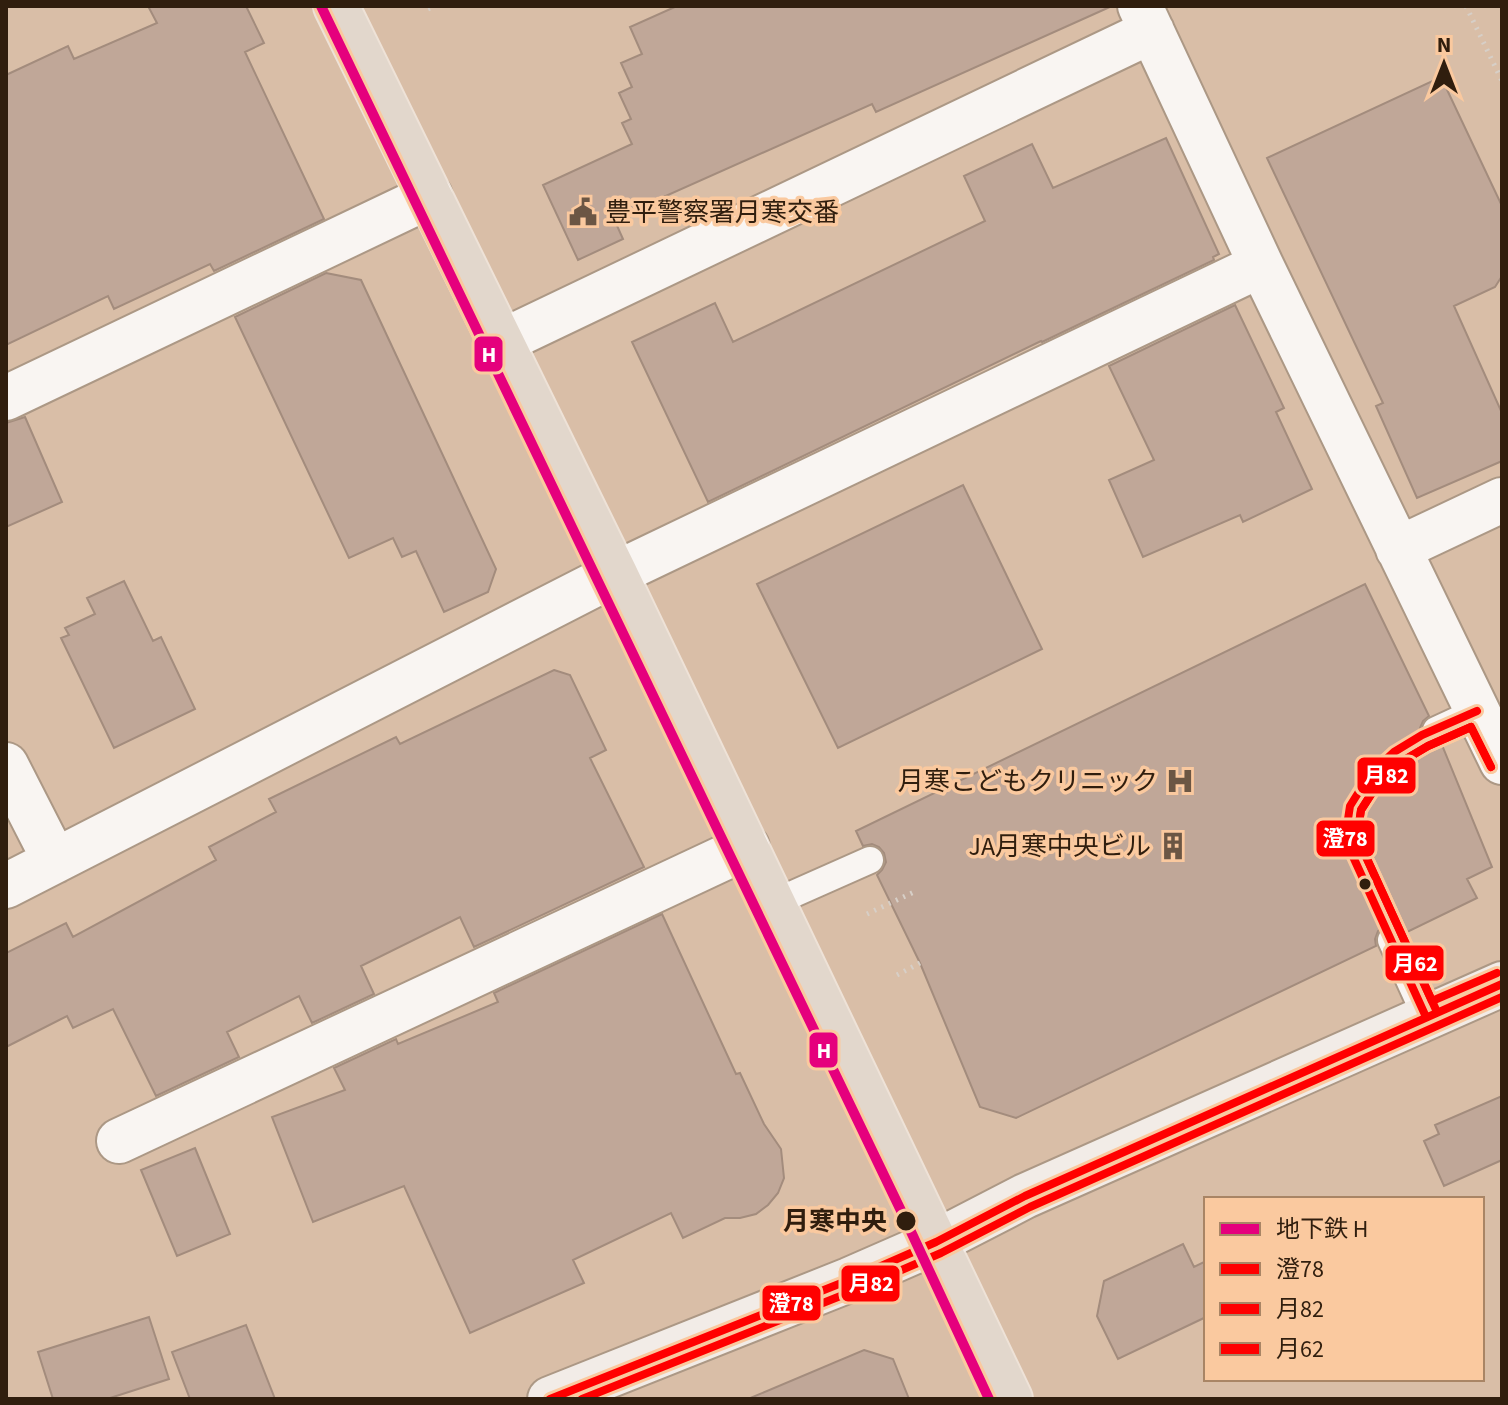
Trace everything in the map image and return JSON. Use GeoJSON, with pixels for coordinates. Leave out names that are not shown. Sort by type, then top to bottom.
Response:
{"type":"FeatureCollection","features":[{"type":"Feature","properties":{"kind":"highway"},"geometry":{"type":"LineString","coordinates":[[336,6],[615,574],[1010,1399]]}},
{"type":"Feature","properties":{"kind":"street"},"geometry":{"type":"LineString","coordinates":[[501,342],[1146,19],[1261,265],[1502,762]]}},
{"type":"Feature","properties":{"kind":"street"},"geometry":{"type":"LineString","coordinates":[[6,398],[430,196]]}},
{"type":"Feature","properties":{"kind":"street"},"geometry":{"type":"LineString","coordinates":[[6,886],[615,574],[1261,265]]}},
{"type":"Feature","properties":{"kind":"street"},"geometry":{"type":"LineString","coordinates":[[1398,549],[1502,500]]}},
{"type":"Feature","properties":{"kind":"street"},"geometry":{"type":"LineString","coordinates":[[6,765],[55,861]]}},
{"type":"Feature","properties":{"kind":"street"},"geometry":{"type":"LineString","coordinates":[[119,1141],[747,847]]}},
{"type":"Feature","properties":{"kind":"street"},"geometry":{"type":"LineString","coordinates":[[550,1399],[849,1280],[936,1242],[1025,1196],[1502,984]]}},
{"type":"Feature","properties":{"kind":"lane"},"geometry":{"type":"LineString","coordinates":[[1436,730],[1477,711]]}},
{"type":"Feature","properties":{"kind":"lane"},"geometry":{"type":"LineString","coordinates":[[773,903],[870,860]]}},
{"type":"Feature","properties":{"kind":"lane"},"geometry":{"type":"LineString","coordinates":[[1391,940],[1426,1017]]}},
{"type":"Feature","properties":{"kind":"path"},"geometry":{"type":"LineString","coordinates":[[428,9],[435,6]]}},
{"type":"Feature","properties":{"kind":"path"},"geometry":{"type":"LineString","coordinates":[[1466,6],[1502,81]]}},
{"type":"Feature","properties":{"kind":"path"},"geometry":{"type":"LineString","coordinates":[[867,914],[914,892]]}},
{"type":"Feature","properties":{"kind":"path"},"geometry":{"type":"LineString","coordinates":[[897,975],[920,963]]}},
{"type":"Feature","properties":{"kind":"building"},"geometry":{"type":"Polygon","coordinates":[[[148,6],[246,6],[264,43],[245,52],[324,219],[214,271],[210,264],[114,309],[108,296],[6,345],[6,75],[68,46],[74,59],[157,23],[148,6]]]}},
{"type":"Feature","properties":{"kind":"building"},"geometry":{"type":"Polygon","coordinates":[[[677,6],[1112,6],[876,112],[872,104],[614,219],[623,239],[578,260],[543,185],[632,144],[622,123],[631,119],[619,93],[632,87],[621,63],[642,54],[630,27],[677,6]]]}},
{"type":"Feature","properties":{"kind":"building"},"geometry":{"type":"Polygon","coordinates":[[[1441,77],[1502,206],[1502,276],[1495,287],[1454,306],[1502,413],[1502,461],[1417,498],[1376,406],[1383,403],[1267,158],[1441,77]]]}},
{"type":"Feature","properties":{"kind":"building"},"geometry":{"type":"Polygon","coordinates":[[[1166,138],[1219,254],[1213,257],[1214,260],[708,502],[632,342],[715,303],[733,342],[985,221],[964,176],[1032,144],[1053,188],[1166,138]]]}},
{"type":"Feature","properties":{"kind":"building"},"geometry":{"type":"Polygon","coordinates":[[[326,273],[361,280],[496,569],[488,592],[444,612],[416,551],[402,557],[393,538],[349,558],[235,317],[326,273]]]}},
{"type":"Feature","properties":{"kind":"building"},"geometry":{"type":"Polygon","coordinates":[[[1235,305],[1284,408],[1276,412],[1312,489],[1243,522],[1240,515],[1143,557],[1109,480],[1154,460],[1109,366],[1235,305]]]}},
{"type":"Feature","properties":{"kind":"building"},"geometry":{"type":"Polygon","coordinates":[[[25,417],[62,502],[6,527],[6,423],[25,417]]]}},
{"type":"Feature","properties":{"kind":"building"},"geometry":{"type":"Polygon","coordinates":[[[963,485],[1042,649],[838,748],[757,584],[963,485]]]}},
{"type":"Feature","properties":{"kind":"building"},"geometry":{"type":"Polygon","coordinates":[[[124,581],[153,641],[161,637],[195,709],[114,748],[61,638],[69,635],[65,628],[95,614],[87,598],[124,581]]]}},
{"type":"Feature","properties":{"kind":"building","name":"JA月寒中央ビル"},"geometry":{"type":"Polygon","coordinates":[[[1365,584],[1429,716],[1420,728],[1421,736],[1427,743],[1442,745],[1492,867],[1467,879],[1477,898],[1405,933],[1393,924],[1384,926],[1378,931],[1376,946],[1016,1118],[980,1107],[920,963],[877,875],[886,862],[884,853],[872,844],[863,846],[856,831],[1365,584]]]}},
{"type":"Feature","properties":{"kind":"building"},"geometry":{"type":"Polygon","coordinates":[[[554,670],[570,675],[606,750],[590,758],[644,867],[474,947],[460,917],[361,966],[374,994],[312,1023],[299,996],[227,1032],[239,1057],[156,1096],[113,1009],[73,1028],[67,1016],[6,1047],[6,953],[66,923],[73,937],[216,860],[209,847],[276,812],[269,799],[396,737],[400,744],[554,670]]]}},
{"type":"Feature","properties":{"kind":"building"},"geometry":{"type":"Polygon","coordinates":[[[662,914],[736,1074],[740,1073],[764,1124],[781,1149],[784,1178],[778,1193],[768,1205],[756,1214],[725,1218],[683,1238],[671,1213],[573,1260],[584,1283],[470,1333],[404,1186],[313,1222],[272,1117],[345,1090],[334,1068],[396,1039],[398,1044],[498,1002],[494,993],[662,914]]]}},
{"type":"Feature","properties":{"kind":"building"},"geometry":{"type":"Polygon","coordinates":[[[1502,1096],[1502,1160],[1444,1186],[1424,1141],[1439,1134],[1435,1125],[1502,1096]]]}},
{"type":"Feature","properties":{"kind":"building"},"geometry":{"type":"Polygon","coordinates":[[[195,1148],[230,1234],[177,1256],[141,1170],[195,1148]]]}},
{"type":"Feature","properties":{"kind":"building"},"geometry":{"type":"Polygon","coordinates":[[[1183,1244],[1194,1267],[1204,1262],[1204,1318],[1118,1359],[1097,1316],[1104,1281],[1183,1244]]]}},
{"type":"Feature","properties":{"kind":"building"},"geometry":{"type":"Polygon","coordinates":[[[149,1317],[169,1379],[107,1399],[53,1399],[38,1352],[149,1317]]]}},
{"type":"Feature","properties":{"kind":"building"},"geometry":{"type":"Polygon","coordinates":[[[246,1325],[275,1399],[190,1399],[172,1352],[246,1325]]]}},
{"type":"Feature","properties":{"kind":"building"},"geometry":{"type":"Polygon","coordinates":[[[864,1350],[893,1359],[909,1399],[748,1399],[864,1350]]]}},
{"type":"Feature","properties":{"kind":"metro line","name":"H"},"geometry":{"type":"LineString","coordinates":[[321,6],[989,1399]]}},
{"type":"Feature","properties":{"kind":"transit line","name":"澄78"},"geometry":{"type":"LineString","coordinates":[[1426,1017],[1345,839],[1350,806],[1370,774],[1394,752],[1422,735],[1477,711]]}},
{"type":"Feature","properties":{"kind":"transit line","name":"月82"},"geometry":{"type":"LineString","coordinates":[[1437,1012],[1357,837],[1361,810],[1379,782],[1401,762],[1471,727],[1491,767]]}},
{"type":"Feature","properties":{"kind":"transit line","name":"月62"},"geometry":{"type":"LineString","coordinates":[[1491,767],[1471,727],[1428,746],[1401,762],[1379,782],[1361,810],[1357,837],[1432,1001],[1497,973]]}},
{"type":"Feature","properties":{"kind":"transit line","name":"澄78"},"geometry":{"type":"LineString","coordinates":[[550,1399],[849,1280],[936,1242],[1025,1196],[1502,984]]}},
{"type":"Feature","properties":{"kind":"transit line","name":"月82"},"geometry":{"type":"LineString","coordinates":[[582,1399],[941,1253],[1030,1207],[1502,997]]}},
{"type":"Feature","properties":{"kind":"place","name":"豊平警察署月寒交番"},"geometry":{"type":"Point","coordinates":[583,212]}},
{"type":"Feature","properties":{"kind":"place","name":"月寒こどもクリニック"},"geometry":{"type":"Point","coordinates":[1180,781]}},
{"type":"Feature","properties":{"kind":"place","name":"JA月寒中央ビル"},"geometry":{"type":"Point","coordinates":[1173,846]}},
{"type":"Feature","properties":{"kind":"place","name":"月寒中央"},"geometry":{"type":"Point","coordinates":[906,1221]}}]}
